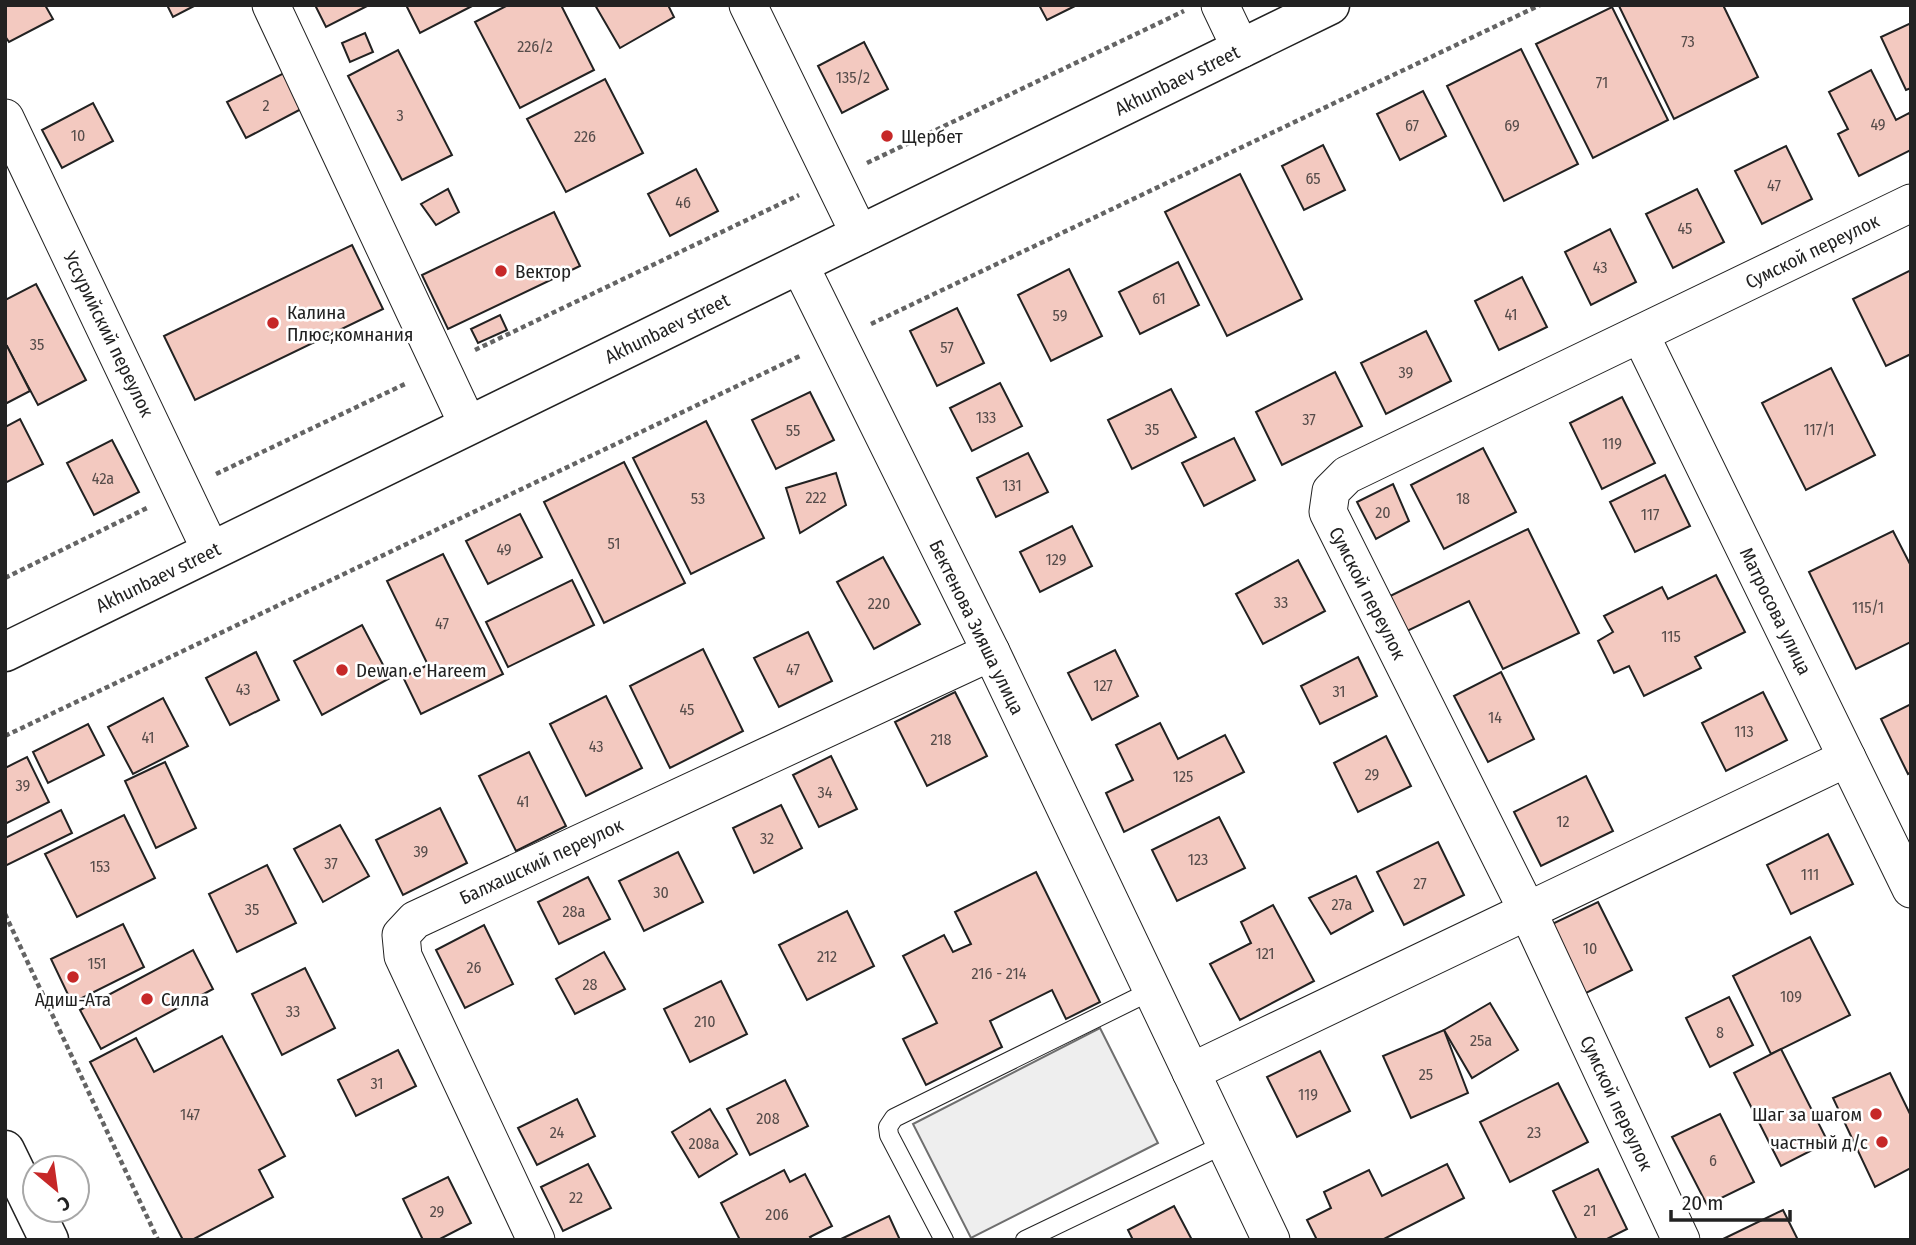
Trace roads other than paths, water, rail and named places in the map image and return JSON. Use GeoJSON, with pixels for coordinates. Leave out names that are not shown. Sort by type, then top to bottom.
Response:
{"type":"FeatureCollection","features":[{"type":"Feature","properties":{"kind":"main road","name":"Akhunbaev street"},"geometry":{"type":"LineString","coordinates":[[5,652],[1329,5]]}},
{"type":"Feature","properties":{"kind":"main road"},"geometry":{"type":"LineString","coordinates":[[5,1150],[48,1240]]}},
{"type":"Feature","properties":{"kind":"street"},"geometry":{"type":"LineString","coordinates":[[271,5],[468,425]]}},
{"type":"Feature","properties":{"kind":"street"},"geometry":{"type":"LineString","coordinates":[[748,5],[860,235]]}},
{"type":"Feature","properties":{"kind":"street"},"geometry":{"type":"LineString","coordinates":[[1220,5],[1241,49]]}},
{"type":"Feature","properties":{"kind":"street","name":"Уссурийский переулок"},"geometry":{"type":"LineString","coordinates":[[5,118],[211,551]]}},
{"type":"Feature","properties":{"kind":"street","name":"Сумской переулок"},"geometry":{"type":"LineString","coordinates":[[1681,1240],[1527,910],[1328,512],[1331,491],[1347,475],[1911,204]]}},
{"type":"Feature","properties":{"kind":"street","name":"Бектенова Зияша улица"},"geometry":{"type":"LineString","coordinates":[[799,264],[990,652],[1271,1240]]}},
{"type":"Feature","properties":{"kind":"street","name":"Матросова улица"},"geometry":{"type":"LineString","coordinates":[[1640,334],[1911,889]]}},
{"type":"Feature","properties":{"kind":"street","name":"Балхашский переулок"},"geometry":{"type":"LineString","coordinates":[[536,1240],[402,957],[401,935],[415,920],[990,652]]}},
{"type":"Feature","properties":{"kind":"street"},"geometry":{"type":"LineString","coordinates":[[1191,1072],[1847,758]]}},
{"type":"Feature","properties":{"kind":"lane"},"geometry":{"type":"LineString","coordinates":[[944,1240],[889,1135],[888,1127],[894,1118],[1151,991]]}},
{"type":"Feature","properties":{"kind":"lane"},"geometry":{"type":"LineString","coordinates":[[1025,1240],[1225,1144]]}},
{"type":"Feature","properties":{"kind":"place","name":"Щербет"},"geometry":{"type":"Point","coordinates":[887,136]}},
{"type":"Feature","properties":{"kind":"place","name":"Вектор"},"geometry":{"type":"Point","coordinates":[501,271]}},
{"type":"Feature","properties":{"kind":"place","name":"Калина Плюс,комнания"},"geometry":{"type":"Point","coordinates":[273,323]}},
{"type":"Feature","properties":{"kind":"place","name":"Dewan e Hareem"},"geometry":{"type":"Point","coordinates":[342,670]}},
{"type":"Feature","properties":{"kind":"place","name":"Адиш-Ата"},"geometry":{"type":"Point","coordinates":[73,977]}},
{"type":"Feature","properties":{"kind":"place","name":"Силла"},"geometry":{"type":"Point","coordinates":[147,999]}},
{"type":"Feature","properties":{"kind":"place","name":"Шаг за шагом"},"geometry":{"type":"Point","coordinates":[1876,1114]}},
{"type":"Feature","properties":{"kind":"place","name":"частный д/с"},"geometry":{"type":"Point","coordinates":[1882,1142]}}]}
